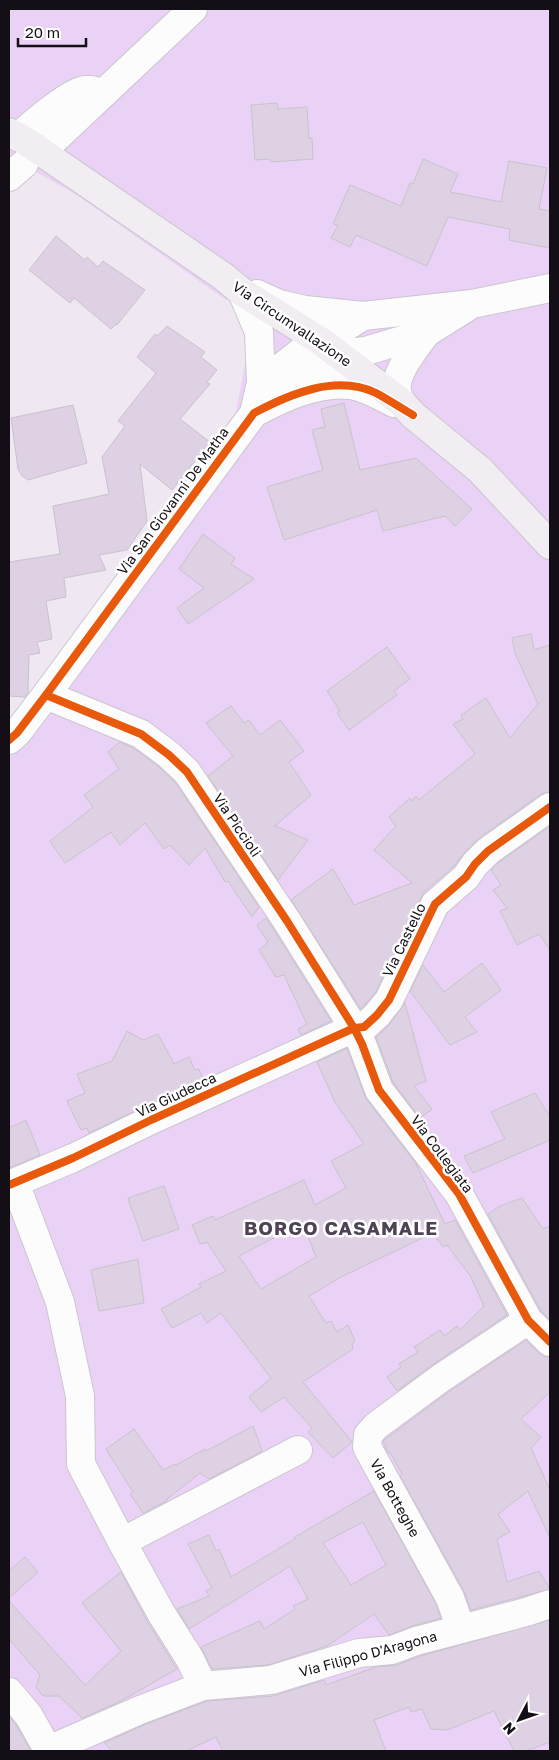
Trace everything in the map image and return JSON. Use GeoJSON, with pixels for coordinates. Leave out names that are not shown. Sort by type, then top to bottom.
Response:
{"type":"FeatureCollection","features":[{"type":"Feature","properties":{"kind":"main road","name":"Via Circumvallazione"},"geometry":{"type":"LineString","coordinates":[[13,134],[233,285],[331,348],[408,409],[480,470],[550,545]]}},
{"type":"Feature","properties":{"kind":"street"},"geometry":{"type":"LineString","coordinates":[[56,138],[193,9]]}},
{"type":"Feature","properties":{"kind":"street"},"geometry":{"type":"LineString","coordinates":[[13,134],[80,91],[91,90],[103,94]]}},
{"type":"Feature","properties":{"kind":"street"},"geometry":{"type":"LineString","coordinates":[[233,285],[279,304],[305,310],[363,316],[478,303],[550,288]]}},
{"type":"Feature","properties":{"kind":"street"},"geometry":{"type":"LineString","coordinates":[[233,285],[259,332],[261,382],[254,412]]}},
{"type":"Feature","properties":{"kind":"street"},"geometry":{"type":"LineString","coordinates":[[261,382],[306,348],[366,351],[426,333],[478,303]]}},
{"type":"Feature","properties":{"kind":"street"},"geometry":{"type":"LineString","coordinates":[[283,398],[322,361],[331,348],[363,316]]}},
{"type":"Feature","properties":{"kind":"street"},"geometry":{"type":"LineString","coordinates":[[408,409],[397,392],[397,383],[404,364],[426,333]]}},
{"type":"Feature","properties":{"kind":"street","name":"Via San Giovanni De Matha"},"geometry":{"type":"LineString","coordinates":[[9,740],[46,695],[254,412],[283,398],[320,387],[351,385],[375,393],[408,409]]}},
{"type":"Feature","properties":{"kind":"street","name":"Via Piccioli"},"geometry":{"type":"LineString","coordinates":[[46,695],[141,734],[170,755],[187,772],[287,921],[354,1028]]}},
{"type":"Feature","properties":{"kind":"street","name":"Via Castello"},"geometry":{"type":"LineString","coordinates":[[354,1028],[364,1027],[389,1000],[435,904],[466,877],[475,864],[488,851],[550,807]]}},
{"type":"Feature","properties":{"kind":"street","name":"Via Giudecca"},"geometry":{"type":"LineString","coordinates":[[12,1184],[354,1028]]}},
{"type":"Feature","properties":{"kind":"street","name":"Via Collegiata"},"geometry":{"type":"LineString","coordinates":[[354,1028],[379,1090],[459,1194],[542,1330]]}},
{"type":"Feature","properties":{"kind":"street"},"geometry":{"type":"LineString","coordinates":[[12,1184],[60,1302],[80,1396],[81,1464],[122,1542],[204,1686]]}},
{"type":"Feature","properties":{"kind":"street","name":"Via Botteghe"},"geometry":{"type":"LineString","coordinates":[[461,1629],[450,1598],[367,1447],[368,1436],[376,1426],[441,1378],[542,1330]]}},
{"type":"Feature","properties":{"kind":"street"},"geometry":{"type":"LineString","coordinates":[[122,1542],[298,1450]]}},
{"type":"Feature","properties":{"kind":"street","name":"Via Filippo D'Aragona"},"geometry":{"type":"LineString","coordinates":[[47,1751],[140,1710],[204,1686],[270,1680],[359,1653],[392,1650],[416,1641],[550,1604]]}},
{"type":"Feature","properties":{"kind":"street"},"geometry":{"type":"LineString","coordinates":[[9,1692],[29,1716],[47,1751]]}},
{"type":"Feature","properties":{"kind":"shaded area"},"geometry":{"type":"Polygon","coordinates":[[[9,9],[550,9],[550,1751],[9,1751],[9,724],[233,428],[248,348],[234,296],[226,300],[77,195],[9,159],[9,9]]]}},
{"type":"Feature","properties":{"kind":"building"},"geometry":{"type":"Polygon","coordinates":[[[277,103],[278,109],[307,107],[309,138],[312,138],[313,159],[271,162],[270,159],[255,160],[251,105],[277,103]]]}},
{"type":"Feature","properties":{"kind":"building"},"geometry":{"type":"Polygon","coordinates":[[[423,159],[458,174],[450,192],[501,202],[509,161],[547,168],[539,209],[550,211],[550,248],[509,240],[510,229],[448,217],[427,266],[356,235],[350,247],[331,238],[338,225],[333,224],[350,185],[401,206],[410,183],[413,184],[423,159]]]}},
{"type":"Feature","properties":{"kind":"building"},"geometry":{"type":"Polygon","coordinates":[[[56,236],[85,260],[87,257],[98,267],[103,261],[145,290],[117,325],[111,329],[74,298],[70,303],[29,270],[56,236]]]}},
{"type":"Feature","properties":{"kind":"building"},"geometry":{"type":"Polygon","coordinates":[[[167,326],[205,352],[201,357],[217,370],[207,382],[210,384],[180,419],[210,442],[172,490],[140,464],[147,521],[127,550],[99,555],[106,570],[64,578],[66,597],[46,601],[52,639],[37,642],[40,653],[29,655],[28,693],[25,697],[9,696],[9,562],[60,554],[53,506],[109,494],[102,457],[125,426],[118,421],[156,373],[137,357],[155,334],[157,336],[167,326]]]}},
{"type":"Feature","properties":{"kind":"building"},"geometry":{"type":"Polygon","coordinates":[[[344,403],[360,470],[416,458],[472,509],[455,526],[445,516],[383,531],[377,510],[284,540],[267,487],[323,470],[312,430],[325,427],[321,409],[344,403]]]}},
{"type":"Feature","properties":{"kind":"building"},"geometry":{"type":"Polygon","coordinates":[[[73,405],[87,463],[28,480],[22,476],[18,469],[11,418],[73,405]]]}},
{"type":"Feature","properties":{"kind":"building"},"geometry":{"type":"Polygon","coordinates":[[[203,534],[235,558],[231,564],[254,579],[188,624],[177,608],[204,588],[179,569],[203,534]]]}},
{"type":"Feature","properties":{"kind":"building"},"geometry":{"type":"Polygon","coordinates":[[[531,634],[534,650],[550,645],[550,792],[541,794],[479,838],[454,866],[424,892],[404,933],[399,938],[401,938],[376,992],[361,1009],[291,900],[333,869],[354,905],[412,883],[374,850],[396,826],[389,817],[410,798],[412,801],[416,796],[419,800],[475,754],[453,724],[463,719],[461,715],[486,698],[510,738],[538,704],[515,653],[512,638],[531,634]]]}},
{"type":"Feature","properties":{"kind":"building"},"geometry":{"type":"Polygon","coordinates":[[[387,647],[410,679],[394,691],[397,695],[349,730],[337,713],[340,711],[327,691],[387,647]]]}},
{"type":"Feature","properties":{"kind":"building"},"geometry":{"type":"Polygon","coordinates":[[[231,706],[244,723],[249,720],[260,735],[280,720],[304,751],[289,762],[311,795],[275,826],[308,840],[278,880],[208,776],[233,756],[206,723],[231,706]]]}},
{"type":"Feature","properties":{"kind":"building"},"geometry":{"type":"Polygon","coordinates":[[[120,742],[133,748],[159,767],[175,782],[259,907],[252,917],[228,881],[225,882],[205,848],[189,865],[170,845],[164,849],[145,823],[120,845],[111,832],[65,863],[50,841],[93,807],[84,795],[119,769],[108,752],[120,742]]]}},
{"type":"Feature","properties":{"kind":"building"},"geometry":{"type":"Polygon","coordinates":[[[550,826],[550,950],[539,934],[517,945],[500,911],[507,908],[493,890],[501,885],[491,870],[550,826]]]}},
{"type":"Feature","properties":{"kind":"building"},"geometry":{"type":"Polygon","coordinates":[[[266,918],[331,1021],[301,1035],[298,1029],[307,1024],[284,975],[276,977],[259,950],[268,942],[257,925],[266,918]]]}},
{"type":"Feature","properties":{"kind":"building"},"geometry":{"type":"Polygon","coordinates":[[[482,963],[501,990],[465,1017],[477,1032],[450,1045],[410,991],[423,965],[444,992],[482,963]]]}},
{"type":"Feature","properties":{"kind":"building"},"geometry":{"type":"Polygon","coordinates":[[[405,1003],[426,1081],[414,1086],[432,1109],[420,1118],[393,1082],[376,1037],[389,1025],[405,1003]]]}},
{"type":"Feature","properties":{"kind":"building"},"geometry":{"type":"Polygon","coordinates":[[[127,1031],[143,1040],[158,1034],[174,1064],[189,1057],[195,1070],[199,1069],[203,1079],[89,1133],[87,1128],[81,1130],[67,1101],[85,1093],[77,1074],[112,1061],[127,1031]]]}},
{"type":"Feature","properties":{"kind":"building"},"geometry":{"type":"Polygon","coordinates":[[[347,1048],[366,1099],[415,1162],[445,1224],[455,1220],[507,1315],[397,1391],[387,1377],[401,1367],[399,1364],[418,1352],[414,1347],[440,1330],[444,1336],[457,1326],[460,1330],[484,1306],[471,1277],[447,1245],[443,1247],[433,1233],[341,1277],[309,1296],[326,1323],[331,1321],[337,1332],[348,1325],[355,1341],[352,1344],[353,1349],[303,1382],[352,1442],[333,1458],[308,1432],[312,1428],[284,1397],[261,1412],[249,1397],[271,1378],[221,1313],[207,1323],[201,1313],[172,1328],[161,1309],[201,1287],[199,1284],[226,1271],[207,1242],[200,1244],[192,1225],[213,1216],[215,1220],[304,1180],[315,1205],[346,1188],[331,1161],[364,1144],[335,1102],[317,1062],[347,1048]],[[303,1223],[239,1256],[261,1289],[316,1257],[303,1223]]]}},
{"type":"Feature","properties":{"kind":"building"},"geometry":{"type":"Polygon","coordinates":[[[535,1093],[550,1117],[550,1140],[473,1173],[464,1156],[505,1139],[491,1112],[535,1093]]]}},
{"type":"Feature","properties":{"kind":"building"},"geometry":{"type":"Polygon","coordinates":[[[26,1120],[40,1155],[9,1168],[9,1128],[26,1120]]]}},
{"type":"Feature","properties":{"kind":"building"},"geometry":{"type":"Polygon","coordinates":[[[164,1186],[179,1229],[143,1241],[128,1198],[164,1186]]]}},
{"type":"Feature","properties":{"kind":"building"},"geometry":{"type":"Polygon","coordinates":[[[522,1198],[543,1229],[550,1226],[550,1320],[541,1311],[488,1214],[500,1206],[522,1198]]]}},
{"type":"Feature","properties":{"kind":"building"},"geometry":{"type":"Polygon","coordinates":[[[138,1259],[144,1303],[99,1311],[91,1270],[138,1259]]]}},
{"type":"Feature","properties":{"kind":"building"},"geometry":{"type":"Polygon","coordinates":[[[526,1340],[539,1353],[550,1357],[550,1392],[521,1419],[541,1437],[531,1448],[550,1490],[550,1538],[528,1491],[498,1514],[510,1532],[497,1539],[507,1582],[539,1571],[550,1589],[471,1610],[464,1591],[400,1476],[402,1474],[390,1452],[388,1453],[383,1441],[450,1391],[526,1340]]]}},
{"type":"Feature","properties":{"kind":"building"},"geometry":{"type":"Polygon","coordinates":[[[253,1426],[262,1450],[261,1452],[209,1479],[200,1473],[167,1499],[167,1501],[143,1513],[130,1494],[133,1492],[106,1449],[134,1429],[163,1470],[205,1449],[206,1451],[253,1426]]]}},
{"type":"Feature","properties":{"kind":"building"},"geometry":{"type":"Polygon","coordinates":[[[374,1491],[436,1604],[441,1618],[389,1635],[374,1614],[327,1646],[268,1665],[212,1669],[201,1647],[260,1621],[264,1629],[295,1609],[293,1606],[308,1599],[290,1566],[189,1629],[177,1609],[209,1596],[206,1591],[212,1588],[188,1544],[209,1535],[216,1551],[219,1549],[231,1577],[295,1539],[295,1537],[374,1491]],[[363,1522],[323,1543],[351,1585],[386,1565],[363,1522]]]}},
{"type":"Feature","properties":{"kind":"building"},"geometry":{"type":"Polygon","coordinates":[[[25,1557],[38,1572],[9,1598],[9,1571],[25,1557]]]}},
{"type":"Feature","properties":{"kind":"building"},"geometry":{"type":"Polygon","coordinates":[[[121,1572],[147,1621],[177,1669],[121,1701],[82,1718],[59,1696],[43,1696],[36,1687],[40,1675],[9,1639],[9,1601],[85,1685],[121,1651],[82,1603],[121,1572]]]}},
{"type":"Feature","properties":{"kind":"building"},"geometry":{"type":"Polygon","coordinates":[[[550,1620],[550,1742],[526,1751],[514,1751],[494,1711],[447,1730],[431,1729],[422,1709],[411,1712],[409,1707],[374,1720],[386,1751],[223,1751],[216,1737],[186,1751],[112,1751],[104,1743],[146,1724],[207,1701],[273,1696],[324,1680],[326,1685],[376,1667],[397,1665],[421,1656],[550,1620]]]}},
{"type":"Feature","properties":{"kind":"building"},"geometry":{"type":"Polygon","coordinates":[[[9,1716],[16,1725],[31,1751],[9,1751],[9,1716]]]}},
{"type":"Feature","properties":{"kind":"cycle path"},"geometry":{"type":"LineString","coordinates":[[9,740],[17,733],[46,695],[254,413],[298,393],[329,386],[345,385],[376,393],[413,415]]}},
{"type":"Feature","properties":{"kind":"cycle path"},"geometry":{"type":"LineString","coordinates":[[46,695],[141,734],[169,755],[187,772],[287,921],[354,1028],[379,1090],[459,1194],[528,1320],[550,1342]]}},
{"type":"Feature","properties":{"kind":"cycle path"},"geometry":{"type":"LineString","coordinates":[[9,1185],[73,1158],[151,1120],[354,1028],[364,1027],[389,1000],[435,904],[466,877],[475,864],[488,851],[550,807]]}},
{"type":"Feature","properties":{"kind":"district","name":"BORGO CASAMALE"},"geometry":{"type":"Point","coordinates":[341,1228]}}]}
